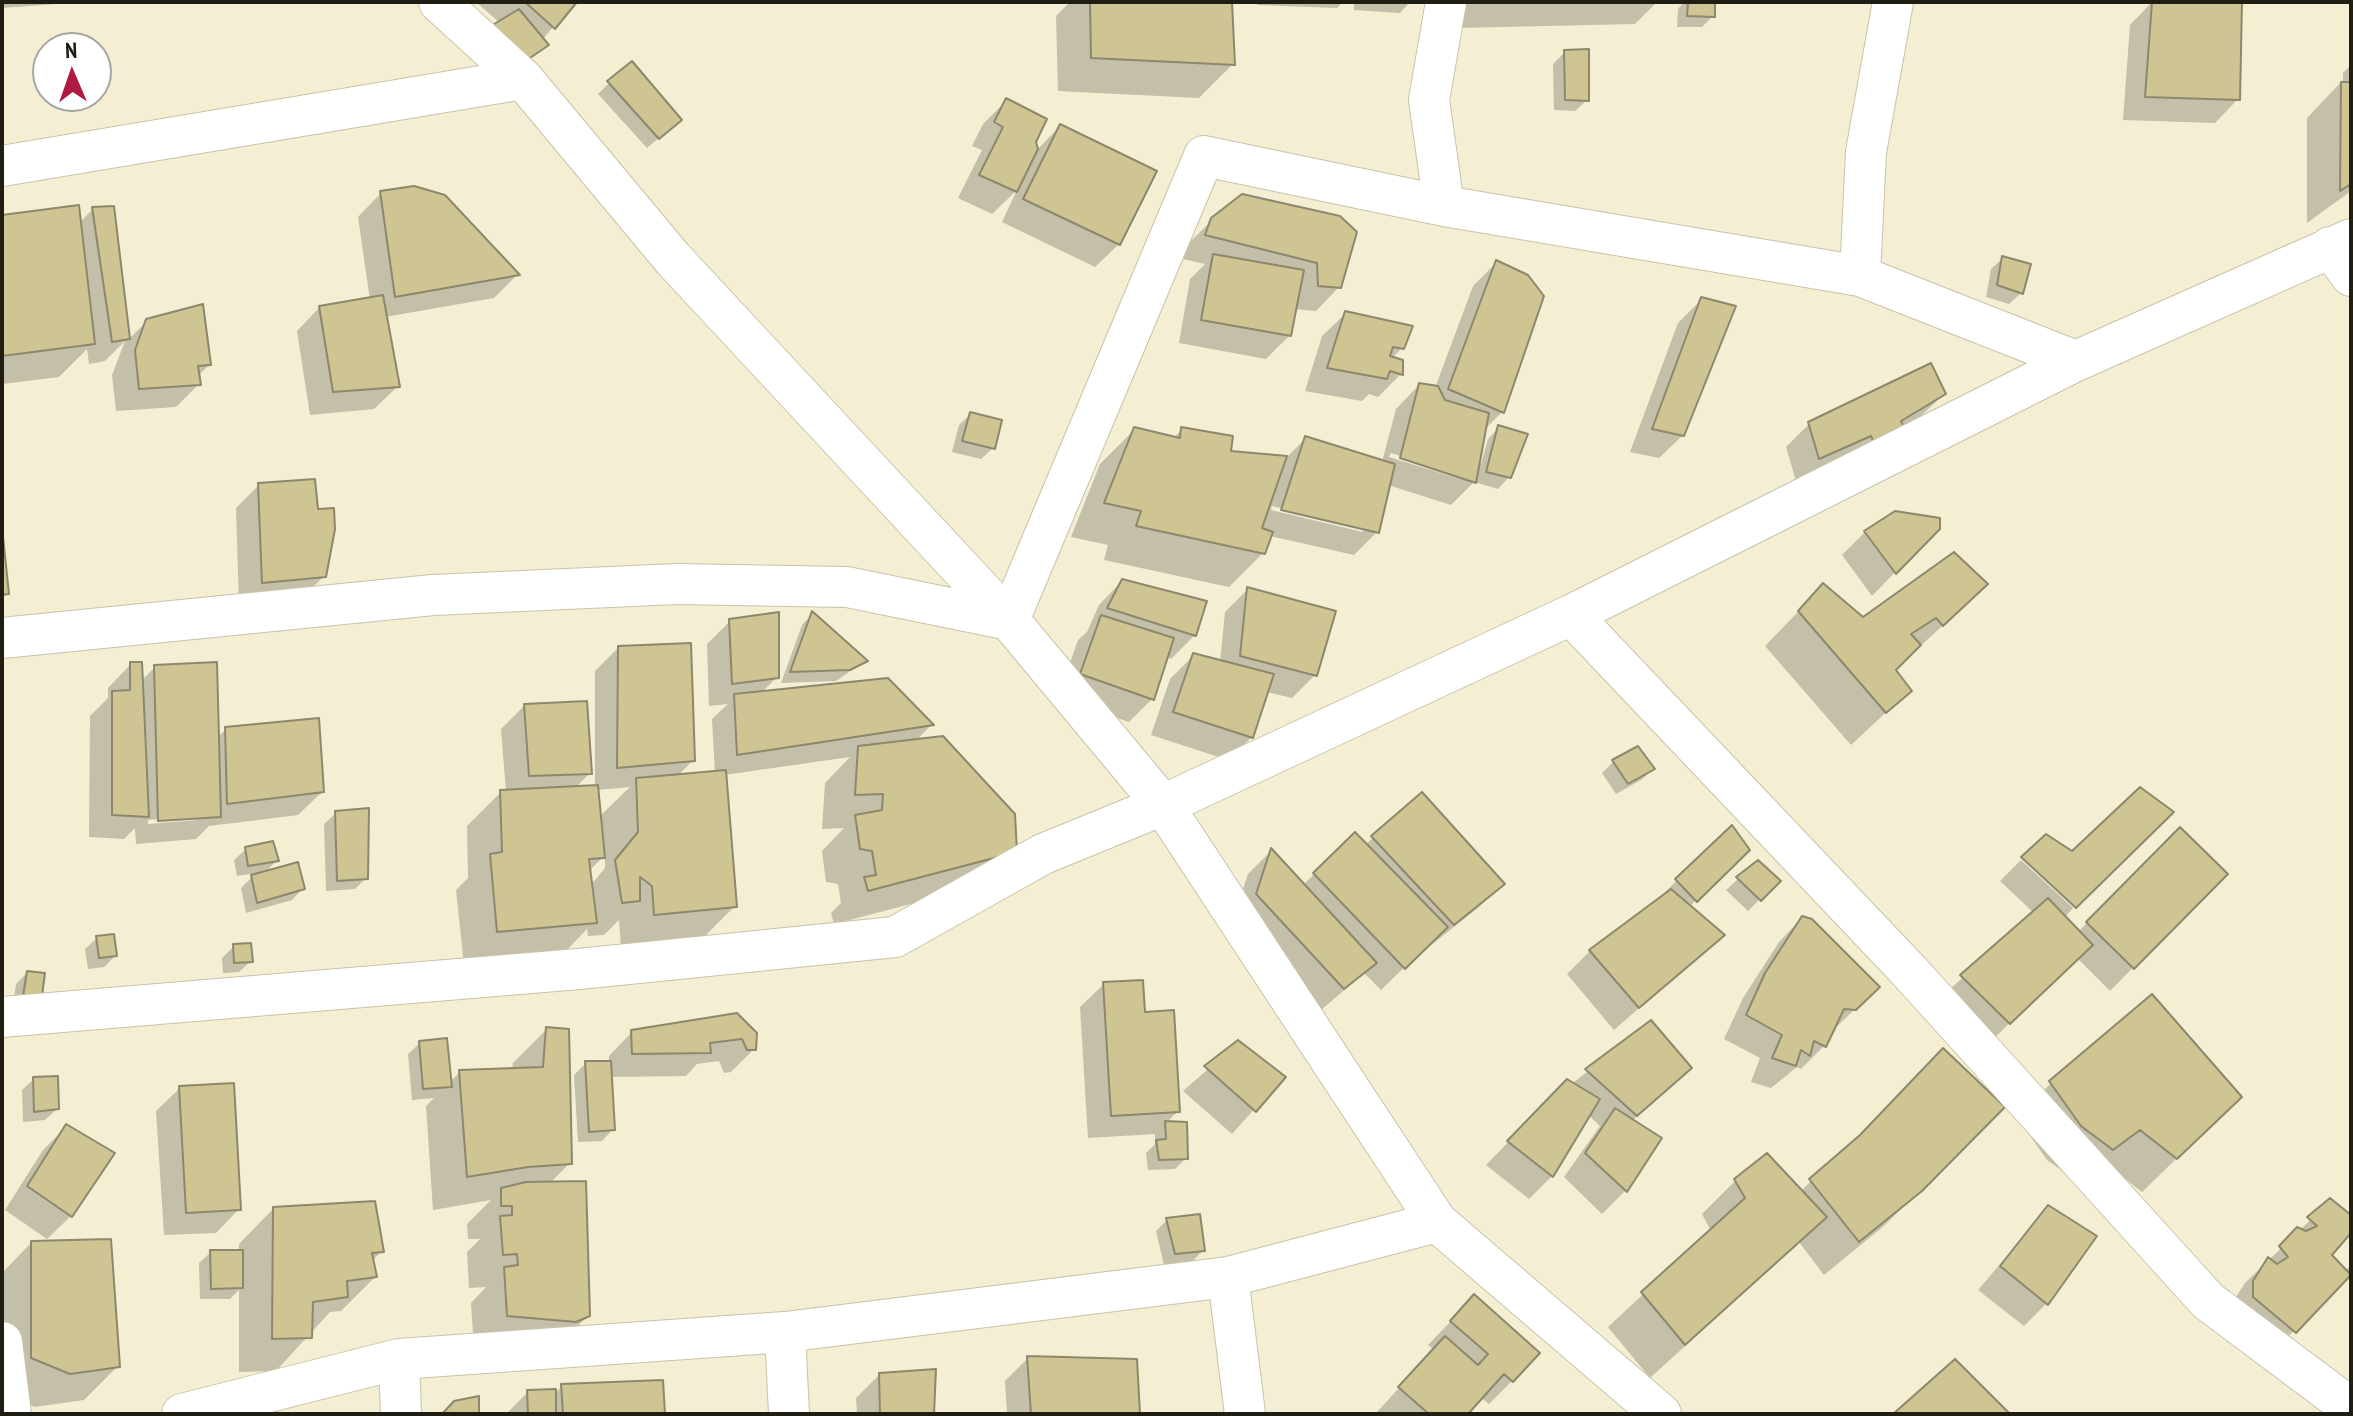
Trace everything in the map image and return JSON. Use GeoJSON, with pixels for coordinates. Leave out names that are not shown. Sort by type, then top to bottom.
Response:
{"type":"FeatureCollection","features":[{"type":"Feature","properties":{"kind":"street"},"geometry":{"type":"LineString","coordinates":[[439,2],[523,79],[673,259],[1009,620],[1163,805],[1437,1222],[1661,1414]]}},
{"type":"Feature","properties":{"kind":"street"},"geometry":{"type":"LineString","coordinates":[[1444,206],[1429,100],[1446,2]]}},
{"type":"Feature","properties":{"kind":"street"},"geometry":{"type":"LineString","coordinates":[[1860,276],[1866,152],[1893,2]]}},
{"type":"Feature","properties":{"kind":"street"},"geometry":{"type":"LineString","coordinates":[[2,166],[523,79]]}},
{"type":"Feature","properties":{"kind":"street"},"geometry":{"type":"LineString","coordinates":[[1009,620],[1204,156],[1444,206],[1860,276],[2076,361]]}},
{"type":"Feature","properties":{"kind":"street"},"geometry":{"type":"LineString","coordinates":[[2,1017],[564,970],[895,937],[1043,854],[1163,805],[1571,615],[2076,361],[2344,254]]}},
{"type":"Feature","properties":{"kind":"street"},"geometry":{"type":"LineString","coordinates":[[2,638],[433,595],[677,584],[847,587],[1009,620]]}},
{"type":"Feature","properties":{"kind":"street"},"geometry":{"type":"LineString","coordinates":[[1571,615],[1909,971],[2208,1301],[2351,1408]]}},
{"type":"Feature","properties":{"kind":"street"},"geometry":{"type":"LineString","coordinates":[[182,1414],[399,1359],[785,1332],[1228,1277],[1437,1222]]}},
{"type":"Feature","properties":{"kind":"street"},"geometry":{"type":"LineString","coordinates":[[1228,1277],[1245,1414]]}},
{"type":"Feature","properties":{"kind":"street"},"geometry":{"type":"LineString","coordinates":[[785,1332],[789,1414]]}},
{"type":"Feature","properties":{"kind":"street"},"geometry":{"type":"LineString","coordinates":[[2,1342],[11,1414]]}},
{"type":"Feature","properties":{"kind":"street"},"geometry":{"type":"LineString","coordinates":[[399,1359],[401,1414]]}},
{"type":"Feature","properties":{"kind":"building"},"geometry":{"type":"Polygon","coordinates":[[[525,2],[577,2],[555,29],[525,2]]]}},
{"type":"Feature","properties":{"kind":"building"},"geometry":{"type":"Polygon","coordinates":[[[1090,2],[1232,2],[1235,65],[1091,58],[1090,2]]]}},
{"type":"Feature","properties":{"kind":"building"},"geometry":{"type":"Polygon","coordinates":[[[1688,2],[1715,2],[1715,17],[1687,16],[1688,2]]]}},
{"type":"Feature","properties":{"kind":"building"},"geometry":{"type":"Polygon","coordinates":[[[2152,2],[2242,2],[2240,100],[2145,97],[2152,2]]]}},
{"type":"Feature","properties":{"kind":"building"},"geometry":{"type":"Polygon","coordinates":[[[519,9],[549,45],[524,62],[491,26],[519,9]]]}},
{"type":"Feature","properties":{"kind":"building"},"geometry":{"type":"Polygon","coordinates":[[[1589,49],[1589,101],[1565,100],[1564,50],[1589,49]]]}},
{"type":"Feature","properties":{"kind":"building"},"geometry":{"type":"Polygon","coordinates":[[[632,61],[682,120],[659,139],[607,81],[632,61]]]}},
{"type":"Feature","properties":{"kind":"building"},"geometry":{"type":"Polygon","coordinates":[[[2341,82],[2351,82],[2351,184],[2340,191],[2341,82]]]}},
{"type":"Feature","properties":{"kind":"building"},"geometry":{"type":"Polygon","coordinates":[[[1006,98],[1047,119],[1036,142],[1038,149],[1017,192],[979,175],[1003,127],[994,122],[1006,98]]]}},
{"type":"Feature","properties":{"kind":"building"},"geometry":{"type":"Polygon","coordinates":[[[1060,124],[1157,171],[1120,245],[1023,199],[1060,124]]]}},
{"type":"Feature","properties":{"kind":"building"},"geometry":{"type":"Polygon","coordinates":[[[414,186],[445,195],[520,275],[395,297],[380,191],[414,186]]]}},
{"type":"Feature","properties":{"kind":"building"},"geometry":{"type":"Polygon","coordinates":[[[1242,194],[1340,216],[1357,232],[1341,288],[1318,286],[1317,263],[1205,235],[1211,218],[1242,194]]]}},
{"type":"Feature","properties":{"kind":"building"},"geometry":{"type":"Polygon","coordinates":[[[79,205],[95,344],[2,356],[2,215],[79,205]]]}},
{"type":"Feature","properties":{"kind":"building"},"geometry":{"type":"Polygon","coordinates":[[[114,206],[130,339],[112,342],[92,207],[114,206]]]}},
{"type":"Feature","properties":{"kind":"building"},"geometry":{"type":"Polygon","coordinates":[[[1213,254],[1304,270],[1291,336],[1201,320],[1213,254]]]}},
{"type":"Feature","properties":{"kind":"building"},"geometry":{"type":"Polygon","coordinates":[[[2002,256],[2031,264],[2023,294],[1997,285],[2002,256]]]}},
{"type":"Feature","properties":{"kind":"building"},"geometry":{"type":"Polygon","coordinates":[[[1496,260],[1528,275],[1544,296],[1504,413],[1448,389],[1496,260]]]}},
{"type":"Feature","properties":{"kind":"building"},"geometry":{"type":"Polygon","coordinates":[[[383,295],[400,387],[333,392],[319,306],[383,295]]]}},
{"type":"Feature","properties":{"kind":"building"},"geometry":{"type":"Polygon","coordinates":[[[1701,297],[1736,306],[1684,436],[1652,429],[1701,297]]]}},
{"type":"Feature","properties":{"kind":"building"},"geometry":{"type":"Polygon","coordinates":[[[203,304],[211,365],[198,366],[201,385],[139,389],[135,350],[146,319],[203,304]]]}},
{"type":"Feature","properties":{"kind":"building"},"geometry":{"type":"Polygon","coordinates":[[[1345,311],[1413,326],[1404,349],[1393,347],[1390,356],[1403,360],[1403,375],[1390,371],[1387,379],[1327,368],[1345,311]]]}},
{"type":"Feature","properties":{"kind":"building"},"geometry":{"type":"Polygon","coordinates":[[[1931,363],[1946,394],[1901,421],[1906,432],[1876,448],[1871,436],[1819,459],[1808,422],[1931,363]]]}},
{"type":"Feature","properties":{"kind":"building"},"geometry":{"type":"Polygon","coordinates":[[[1419,383],[1438,386],[1445,400],[1489,413],[1476,483],[1400,458],[1419,383]]]}},
{"type":"Feature","properties":{"kind":"building"},"geometry":{"type":"Polygon","coordinates":[[[970,412],[1002,420],[995,449],[962,441],[970,412]]]}},
{"type":"Feature","properties":{"kind":"building"},"geometry":{"type":"Polygon","coordinates":[[[1498,425],[1528,434],[1511,478],[1486,472],[1498,425]]]}},
{"type":"Feature","properties":{"kind":"building"},"geometry":{"type":"Polygon","coordinates":[[[1134,427],[1180,438],[1181,427],[1233,436],[1231,451],[1287,456],[1262,528],[1273,532],[1265,554],[1136,526],[1141,511],[1104,503],[1134,427]]]}},
{"type":"Feature","properties":{"kind":"building"},"geometry":{"type":"Polygon","coordinates":[[[1305,436],[1395,464],[1379,533],[1281,510],[1305,436]]]}},
{"type":"Feature","properties":{"kind":"building"},"geometry":{"type":"Polygon","coordinates":[[[315,479],[318,509],[334,508],[335,529],[326,577],[262,583],[258,483],[315,479]]]}},
{"type":"Feature","properties":{"kind":"building"},"geometry":{"type":"Polygon","coordinates":[[[1895,511],[1940,518],[1940,529],[1896,574],[1864,531],[1895,511]]]}},
{"type":"Feature","properties":{"kind":"building"},"geometry":{"type":"Polygon","coordinates":[[[2,527],[9,594],[2,595],[2,527]]]}},
{"type":"Feature","properties":{"kind":"building"},"geometry":{"type":"Polygon","coordinates":[[[1954,552],[1988,584],[1943,626],[1936,618],[1911,634],[1921,645],[1896,670],[1912,691],[1886,713],[1798,611],[1823,583],[1863,617],[1954,552]]]}},
{"type":"Feature","properties":{"kind":"building"},"geometry":{"type":"Polygon","coordinates":[[[1122,579],[1207,601],[1196,636],[1107,608],[1122,579]]]}},
{"type":"Feature","properties":{"kind":"building"},"geometry":{"type":"Polygon","coordinates":[[[1247,587],[1336,611],[1317,676],[1240,656],[1247,587]]]}},
{"type":"Feature","properties":{"kind":"building"},"geometry":{"type":"Polygon","coordinates":[[[812,611],[868,661],[850,670],[790,672],[812,611]]]}},
{"type":"Feature","properties":{"kind":"building"},"geometry":{"type":"Polygon","coordinates":[[[779,612],[779,678],[732,684],[729,619],[779,612]]]}},
{"type":"Feature","properties":{"kind":"building"},"geometry":{"type":"Polygon","coordinates":[[[1101,615],[1174,638],[1154,700],[1080,674],[1101,615]]]}},
{"type":"Feature","properties":{"kind":"building"},"geometry":{"type":"Polygon","coordinates":[[[691,643],[695,761],[617,768],[618,646],[691,643]]]}},
{"type":"Feature","properties":{"kind":"building"},"geometry":{"type":"Polygon","coordinates":[[[1193,653],[1274,674],[1253,738],[1173,712],[1193,653]]]}},
{"type":"Feature","properties":{"kind":"building"},"geometry":{"type":"Polygon","coordinates":[[[130,662],[142,662],[149,817],[112,815],[112,691],[130,690],[130,662]]]}},
{"type":"Feature","properties":{"kind":"building"},"geometry":{"type":"Polygon","coordinates":[[[217,662],[221,817],[158,821],[154,665],[217,662]]]}},
{"type":"Feature","properties":{"kind":"building"},"geometry":{"type":"Polygon","coordinates":[[[888,678],[934,725],[737,755],[734,694],[888,678]]]}},
{"type":"Feature","properties":{"kind":"building"},"geometry":{"type":"Polygon","coordinates":[[[587,701],[592,774],[529,776],[524,704],[587,701]]]}},
{"type":"Feature","properties":{"kind":"building"},"geometry":{"type":"Polygon","coordinates":[[[319,718],[324,792],[227,804],[225,727],[319,718]]]}},
{"type":"Feature","properties":{"kind":"building"},"geometry":{"type":"Polygon","coordinates":[[[943,736],[1015,814],[1017,852],[868,891],[864,877],[876,875],[872,851],[860,849],[855,815],[882,810],[883,794],[855,795],[858,746],[943,736]]]}},
{"type":"Feature","properties":{"kind":"building"},"geometry":{"type":"Polygon","coordinates":[[[1638,746],[1655,769],[1628,784],[1612,760],[1638,746]]]}},
{"type":"Feature","properties":{"kind":"building"},"geometry":{"type":"Polygon","coordinates":[[[726,770],[737,907],[654,915],[652,886],[640,877],[640,901],[622,903],[615,860],[638,832],[636,778],[726,770]]]}},
{"type":"Feature","properties":{"kind":"building"},"geometry":{"type":"Polygon","coordinates":[[[598,785],[605,858],[589,859],[597,923],[497,932],[490,854],[502,852],[500,790],[598,785]]]}},
{"type":"Feature","properties":{"kind":"building"},"geometry":{"type":"Polygon","coordinates":[[[2140,787],[2174,812],[2076,908],[2021,857],[2046,834],[2072,851],[2140,787]]]}},
{"type":"Feature","properties":{"kind":"building"},"geometry":{"type":"Polygon","coordinates":[[[1422,792],[1505,884],[1454,925],[1371,836],[1422,792]]]}},
{"type":"Feature","properties":{"kind":"building"},"geometry":{"type":"Polygon","coordinates":[[[369,808],[368,879],[337,881],[335,811],[369,808]]]}},
{"type":"Feature","properties":{"kind":"building"},"geometry":{"type":"Polygon","coordinates":[[[1732,825],[1750,850],[1697,902],[1675,879],[1732,825]]]}},
{"type":"Feature","properties":{"kind":"building"},"geometry":{"type":"Polygon","coordinates":[[[2180,827],[2228,874],[2134,969],[2086,922],[2180,827]]]}},
{"type":"Feature","properties":{"kind":"building"},"geometry":{"type":"Polygon","coordinates":[[[1355,832],[1448,927],[1405,969],[1313,873],[1355,832]]]}},
{"type":"Feature","properties":{"kind":"building"},"geometry":{"type":"Polygon","coordinates":[[[273,841],[279,861],[248,866],[245,847],[273,841]]]}},
{"type":"Feature","properties":{"kind":"building"},"geometry":{"type":"Polygon","coordinates":[[[1271,848],[1377,963],[1344,989],[1256,894],[1271,848]]]}},
{"type":"Feature","properties":{"kind":"building"},"geometry":{"type":"Polygon","coordinates":[[[1758,860],[1781,881],[1761,901],[1736,877],[1758,860]]]}},
{"type":"Feature","properties":{"kind":"building"},"geometry":{"type":"Polygon","coordinates":[[[298,862],[305,889],[257,903],[251,875],[298,862]]]}},
{"type":"Feature","properties":{"kind":"building"},"geometry":{"type":"Polygon","coordinates":[[[1671,889],[1725,935],[1639,1008],[1589,950],[1671,889]]]}},
{"type":"Feature","properties":{"kind":"building"},"geometry":{"type":"Polygon","coordinates":[[[2048,898],[2093,945],[2010,1024],[1960,975],[2048,898]]]}},
{"type":"Feature","properties":{"kind":"building"},"geometry":{"type":"Polygon","coordinates":[[[1802,916],[1812,919],[1880,987],[1856,1010],[1844,1009],[1826,1047],[1814,1041],[1810,1056],[1801,1050],[1796,1066],[1772,1058],[1782,1035],[1746,1015],[1765,973],[1802,916]]]}},
{"type":"Feature","properties":{"kind":"building"},"geometry":{"type":"Polygon","coordinates":[[[114,934],[117,956],[99,958],[96,936],[114,934]]]}},
{"type":"Feature","properties":{"kind":"building"},"geometry":{"type":"Polygon","coordinates":[[[251,943],[253,962],[234,963],[233,944],[251,943]]]}},
{"type":"Feature","properties":{"kind":"building"},"geometry":{"type":"Polygon","coordinates":[[[27,971],[45,973],[42,996],[23,996],[27,971]]]}},
{"type":"Feature","properties":{"kind":"building"},"geometry":{"type":"Polygon","coordinates":[[[1143,980],[1145,1012],[1174,1010],[1180,1112],[1111,1116],[1103,982],[1143,980]]]}},
{"type":"Feature","properties":{"kind":"building"},"geometry":{"type":"Polygon","coordinates":[[[2152,994],[2242,1097],[2177,1159],[2140,1130],[2113,1150],[2081,1126],[2049,1081],[2152,994]]]}},
{"type":"Feature","properties":{"kind":"building"},"geometry":{"type":"Polygon","coordinates":[[[737,1013],[757,1033],[756,1050],[747,1050],[742,1039],[710,1043],[711,1053],[632,1054],[631,1030],[737,1013]]]}},
{"type":"Feature","properties":{"kind":"building"},"geometry":{"type":"Polygon","coordinates":[[[1651,1020],[1692,1068],[1637,1116],[1585,1069],[1651,1020]]]}},
{"type":"Feature","properties":{"kind":"building"},"geometry":{"type":"Polygon","coordinates":[[[546,1027],[569,1029],[572,1164],[528,1167],[467,1177],[459,1070],[543,1067],[546,1027]]]}},
{"type":"Feature","properties":{"kind":"building"},"geometry":{"type":"Polygon","coordinates":[[[447,1038],[452,1087],[423,1089],[419,1041],[447,1038]]]}},
{"type":"Feature","properties":{"kind":"building"},"geometry":{"type":"Polygon","coordinates":[[[1238,1040],[1286,1077],[1256,1112],[1204,1066],[1238,1040]]]}},
{"type":"Feature","properties":{"kind":"building"},"geometry":{"type":"Polygon","coordinates":[[[1943,1048],[2005,1107],[1922,1191],[1859,1242],[1809,1179],[1860,1135],[1943,1048]]]}},
{"type":"Feature","properties":{"kind":"building"},"geometry":{"type":"Polygon","coordinates":[[[585,1061],[611,1061],[615,1130],[589,1132],[585,1061]]]}},
{"type":"Feature","properties":{"kind":"building"},"geometry":{"type":"Polygon","coordinates":[[[58,1076],[59,1109],[34,1112],[33,1077],[58,1076]]]}},
{"type":"Feature","properties":{"kind":"building"},"geometry":{"type":"Polygon","coordinates":[[[1567,1079],[1600,1099],[1553,1177],[1507,1141],[1567,1079]]]}},
{"type":"Feature","properties":{"kind":"building"},"geometry":{"type":"Polygon","coordinates":[[[234,1083],[241,1210],[186,1213],[179,1086],[234,1083]]]}},
{"type":"Feature","properties":{"kind":"building"},"geometry":{"type":"Polygon","coordinates":[[[1615,1108],[1662,1138],[1627,1192],[1585,1153],[1615,1108]]]}},
{"type":"Feature","properties":{"kind":"building"},"geometry":{"type":"Polygon","coordinates":[[[1165,1121],[1187,1122],[1188,1159],[1159,1160],[1156,1140],[1166,1139],[1165,1121]]]}},
{"type":"Feature","properties":{"kind":"building"},"geometry":{"type":"Polygon","coordinates":[[[66,1124],[115,1153],[72,1217],[27,1186],[66,1124]]]}},
{"type":"Feature","properties":{"kind":"building"},"geometry":{"type":"Polygon","coordinates":[[[1767,1153],[1827,1217],[1685,1345],[1641,1292],[1745,1198],[1734,1179],[1767,1153]]]}},
{"type":"Feature","properties":{"kind":"building"},"geometry":{"type":"Polygon","coordinates":[[[586,1181],[590,1316],[576,1322],[507,1316],[504,1267],[518,1265],[517,1254],[503,1255],[500,1216],[512,1215],[512,1206],[501,1206],[501,1188],[526,1182],[586,1181]]]}},
{"type":"Feature","properties":{"kind":"building"},"geometry":{"type":"Polygon","coordinates":[[[2330,1198],[2351,1215],[2351,1233],[2332,1255],[2351,1275],[2296,1333],[2253,1297],[2253,1281],[2268,1257],[2277,1264],[2288,1257],[2279,1246],[2297,1227],[2306,1231],[2317,1226],[2307,1217],[2330,1198]]]}},
{"type":"Feature","properties":{"kind":"building"},"geometry":{"type":"Polygon","coordinates":[[[375,1201],[384,1252],[372,1253],[377,1277],[347,1281],[348,1297],[313,1302],[312,1338],[272,1339],[273,1207],[375,1201]]]}},
{"type":"Feature","properties":{"kind":"building"},"geometry":{"type":"Polygon","coordinates":[[[2048,1205],[2097,1236],[2048,1305],[2000,1266],[2048,1205]]]}},
{"type":"Feature","properties":{"kind":"building"},"geometry":{"type":"Polygon","coordinates":[[[1200,1214],[1205,1251],[1175,1254],[1166,1218],[1200,1214]]]}},
{"type":"Feature","properties":{"kind":"building"},"geometry":{"type":"Polygon","coordinates":[[[111,1239],[120,1367],[70,1374],[31,1358],[31,1241],[111,1239]]]}},
{"type":"Feature","properties":{"kind":"building"},"geometry":{"type":"Polygon","coordinates":[[[210,1250],[243,1250],[243,1288],[211,1289],[210,1250]]]}},
{"type":"Feature","properties":{"kind":"building"},"geometry":{"type":"Polygon","coordinates":[[[1474,1294],[1540,1353],[1513,1382],[1504,1374],[1468,1414],[1429,1414],[1398,1387],[1445,1336],[1478,1365],[1488,1354],[1450,1321],[1474,1294]]]}},
{"type":"Feature","properties":{"kind":"building"},"geometry":{"type":"Polygon","coordinates":[[[1027,1356],[1137,1359],[1140,1414],[1031,1414],[1027,1356]]]}},
{"type":"Feature","properties":{"kind":"building"},"geometry":{"type":"Polygon","coordinates":[[[1955,1359],[2010,1414],[1893,1414],[1955,1359]]]}},
{"type":"Feature","properties":{"kind":"building"},"geometry":{"type":"Polygon","coordinates":[[[936,1369],[934,1414],[880,1414],[879,1373],[936,1369]]]}},
{"type":"Feature","properties":{"kind":"building"},"geometry":{"type":"Polygon","coordinates":[[[663,1380],[665,1414],[563,1414],[561,1384],[663,1380]]]}},
{"type":"Feature","properties":{"kind":"building"},"geometry":{"type":"Polygon","coordinates":[[[556,1389],[556,1414],[528,1414],[527,1390],[556,1389]]]}},
{"type":"Feature","properties":{"kind":"building"},"geometry":{"type":"Polygon","coordinates":[[[479,1396],[479,1414],[442,1414],[454,1401],[479,1396]]]}}]}
